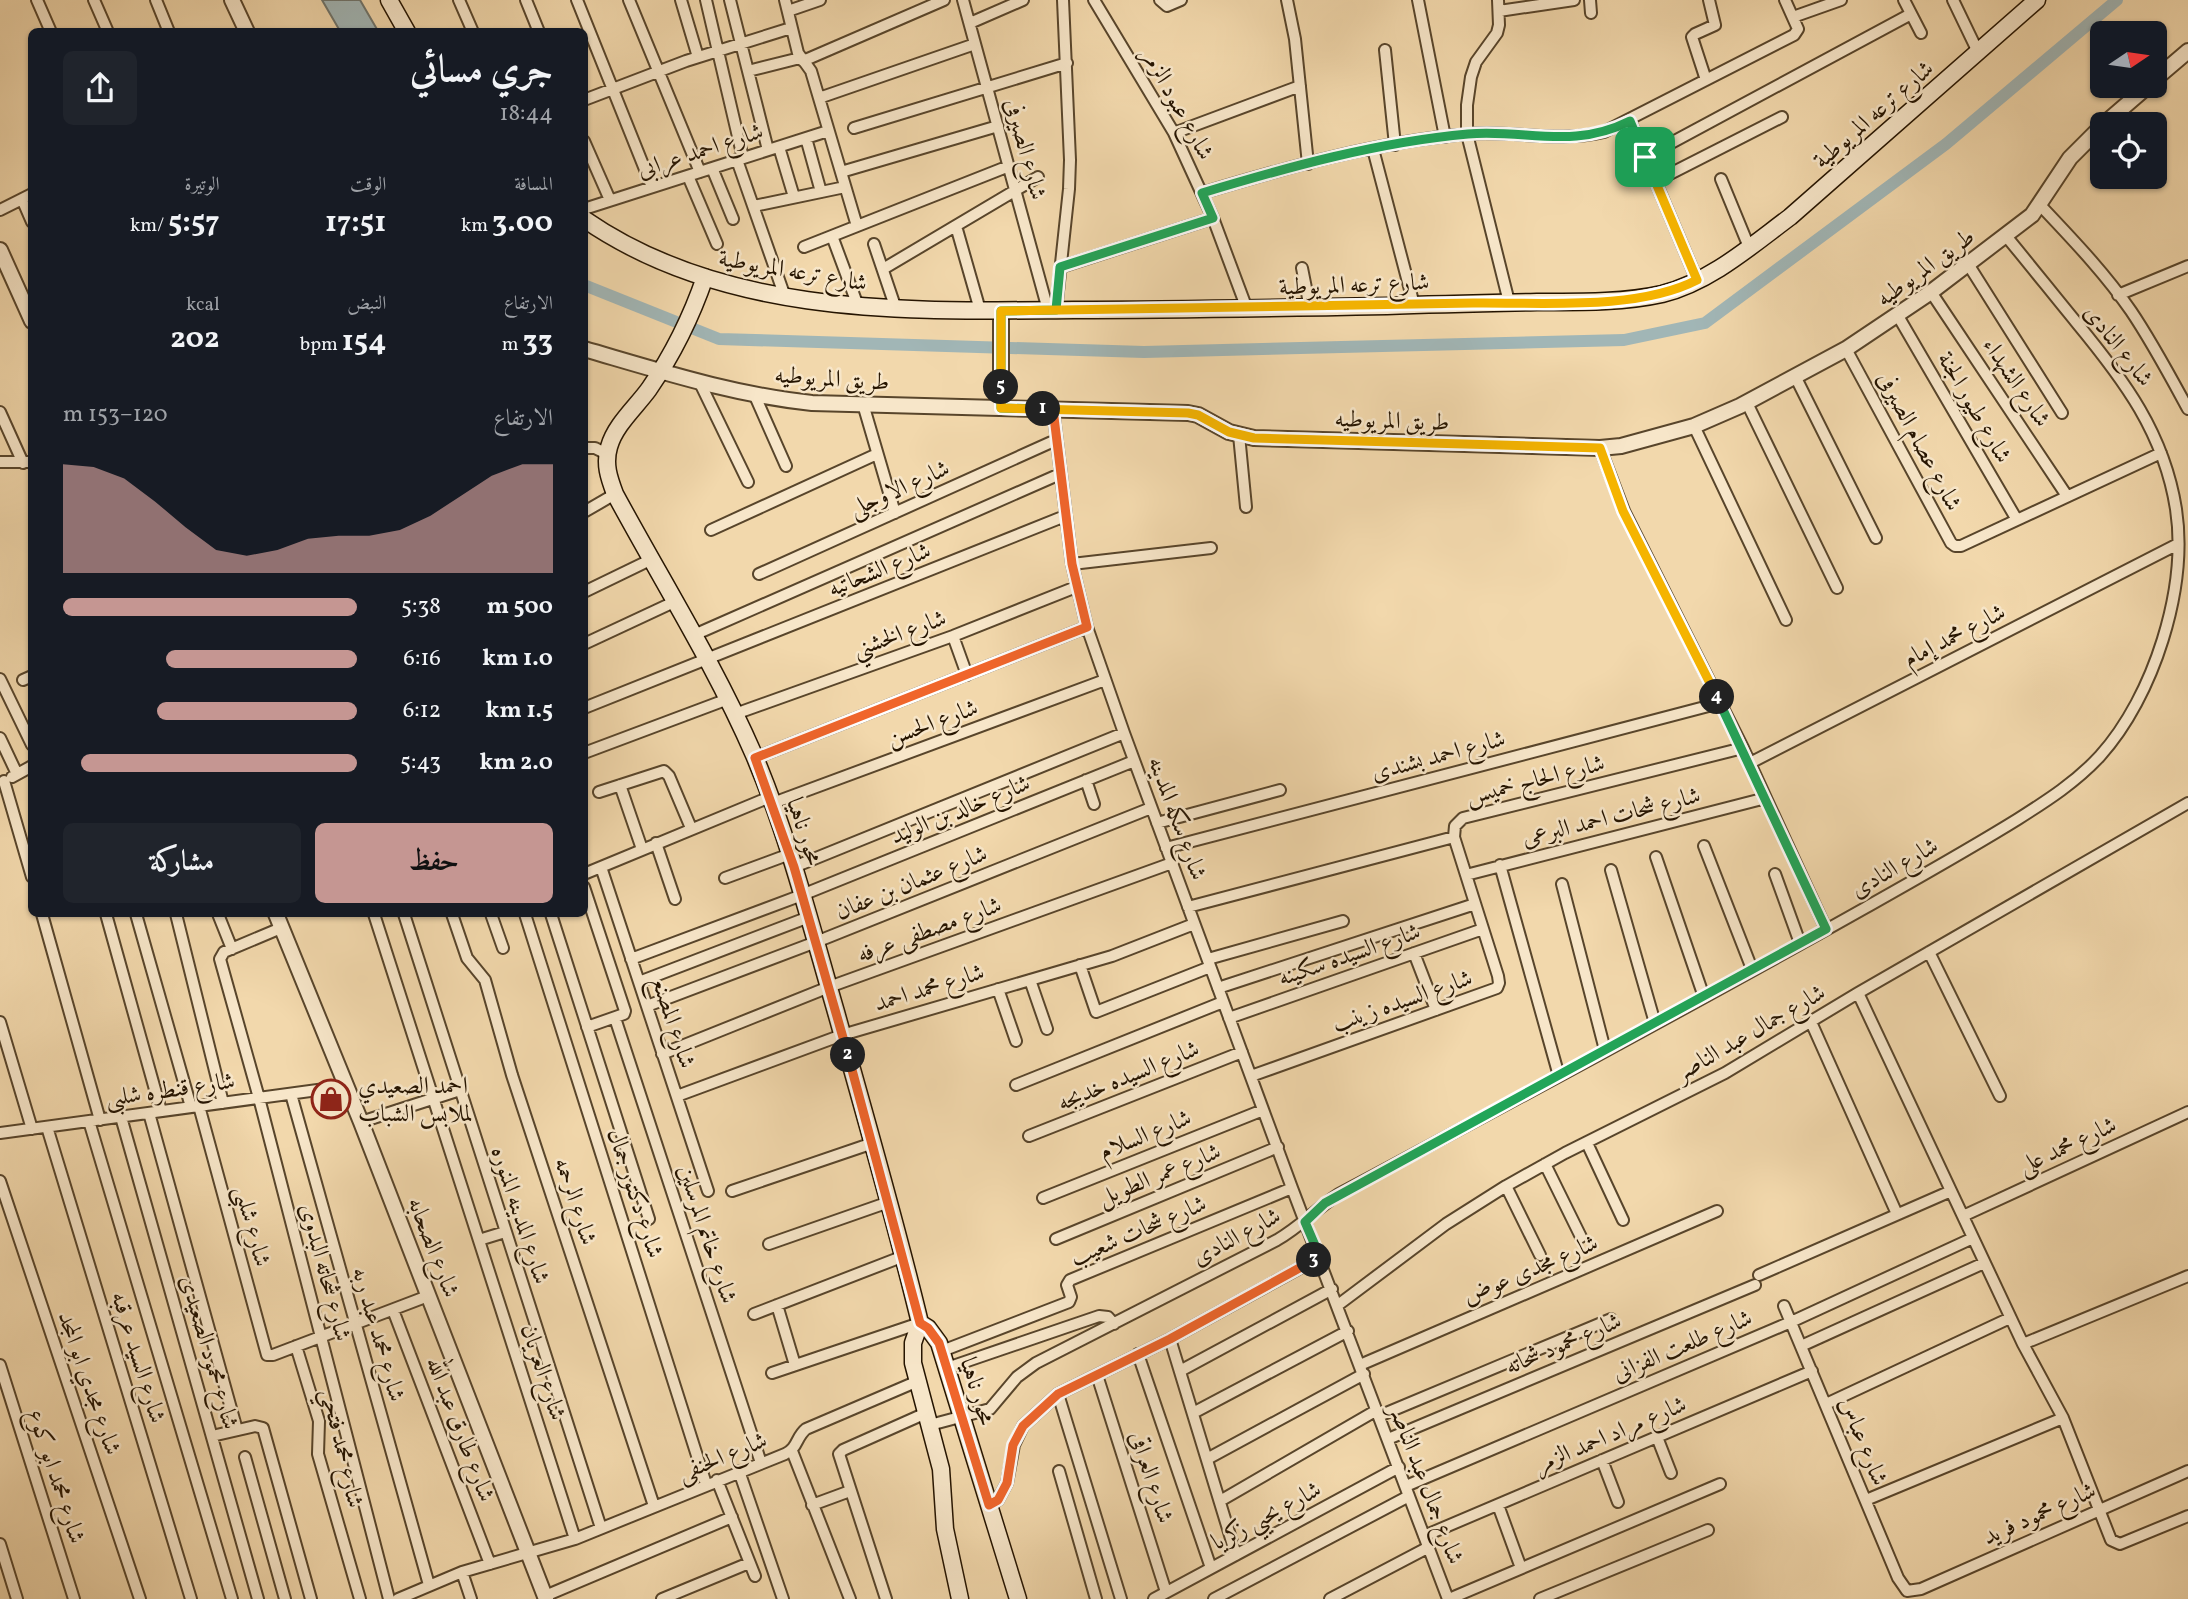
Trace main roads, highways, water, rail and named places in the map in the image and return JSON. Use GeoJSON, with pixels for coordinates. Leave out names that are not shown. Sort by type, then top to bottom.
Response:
{"type":"FeatureCollection","features":[{"type":"Feature","properties":{"kind":"main road"},"geometry":{"type":"LineString","coordinates":[[389,0],[405,28]]}},
{"type":"Feature","properties":{"kind":"main road","name":"شارع ترعه المريوطية"},"geometry":{"type":"LineString","coordinates":[[588,222],[703,284],[859,306],[980,310],[1001,317],[1052,310],[1310,308],[1634,298],[1663,293],[1697,280],[1790,217],[1978,52],[2020,6],[2037,0]]}},
{"type":"Feature","properties":{"kind":"main road","name":"محور ناهيا"},"geometry":{"type":"LineString","coordinates":[[703,284],[685,328],[661,371],[615,433],[607,454],[607,470],[615,494],[728,699],[755,758],[792,861],[873,1143],[920,1323],[912,1353],[941,1469],[945,1529],[960,1599]]}},
{"type":"Feature","properties":{"kind":"main road","name":"محور ناهيا"},"geometry":{"type":"LineString","coordinates":[[920,1323],[934,1335],[942,1352],[1018,1599]]}},
{"type":"Feature","properties":{"kind":"waterway"},"geometry":{"type":"LineString","coordinates":[[588,287],[719,339],[1144,352],[1624,340],[1705,323],[1946,144],[2117,0]]}},
{"type":"Feature","properties":{"kind":"place","name":"احمد الصعيدي لملابس الشباب"},"geometry":{"type":"Point","coordinates":[331,1099]}}]}
